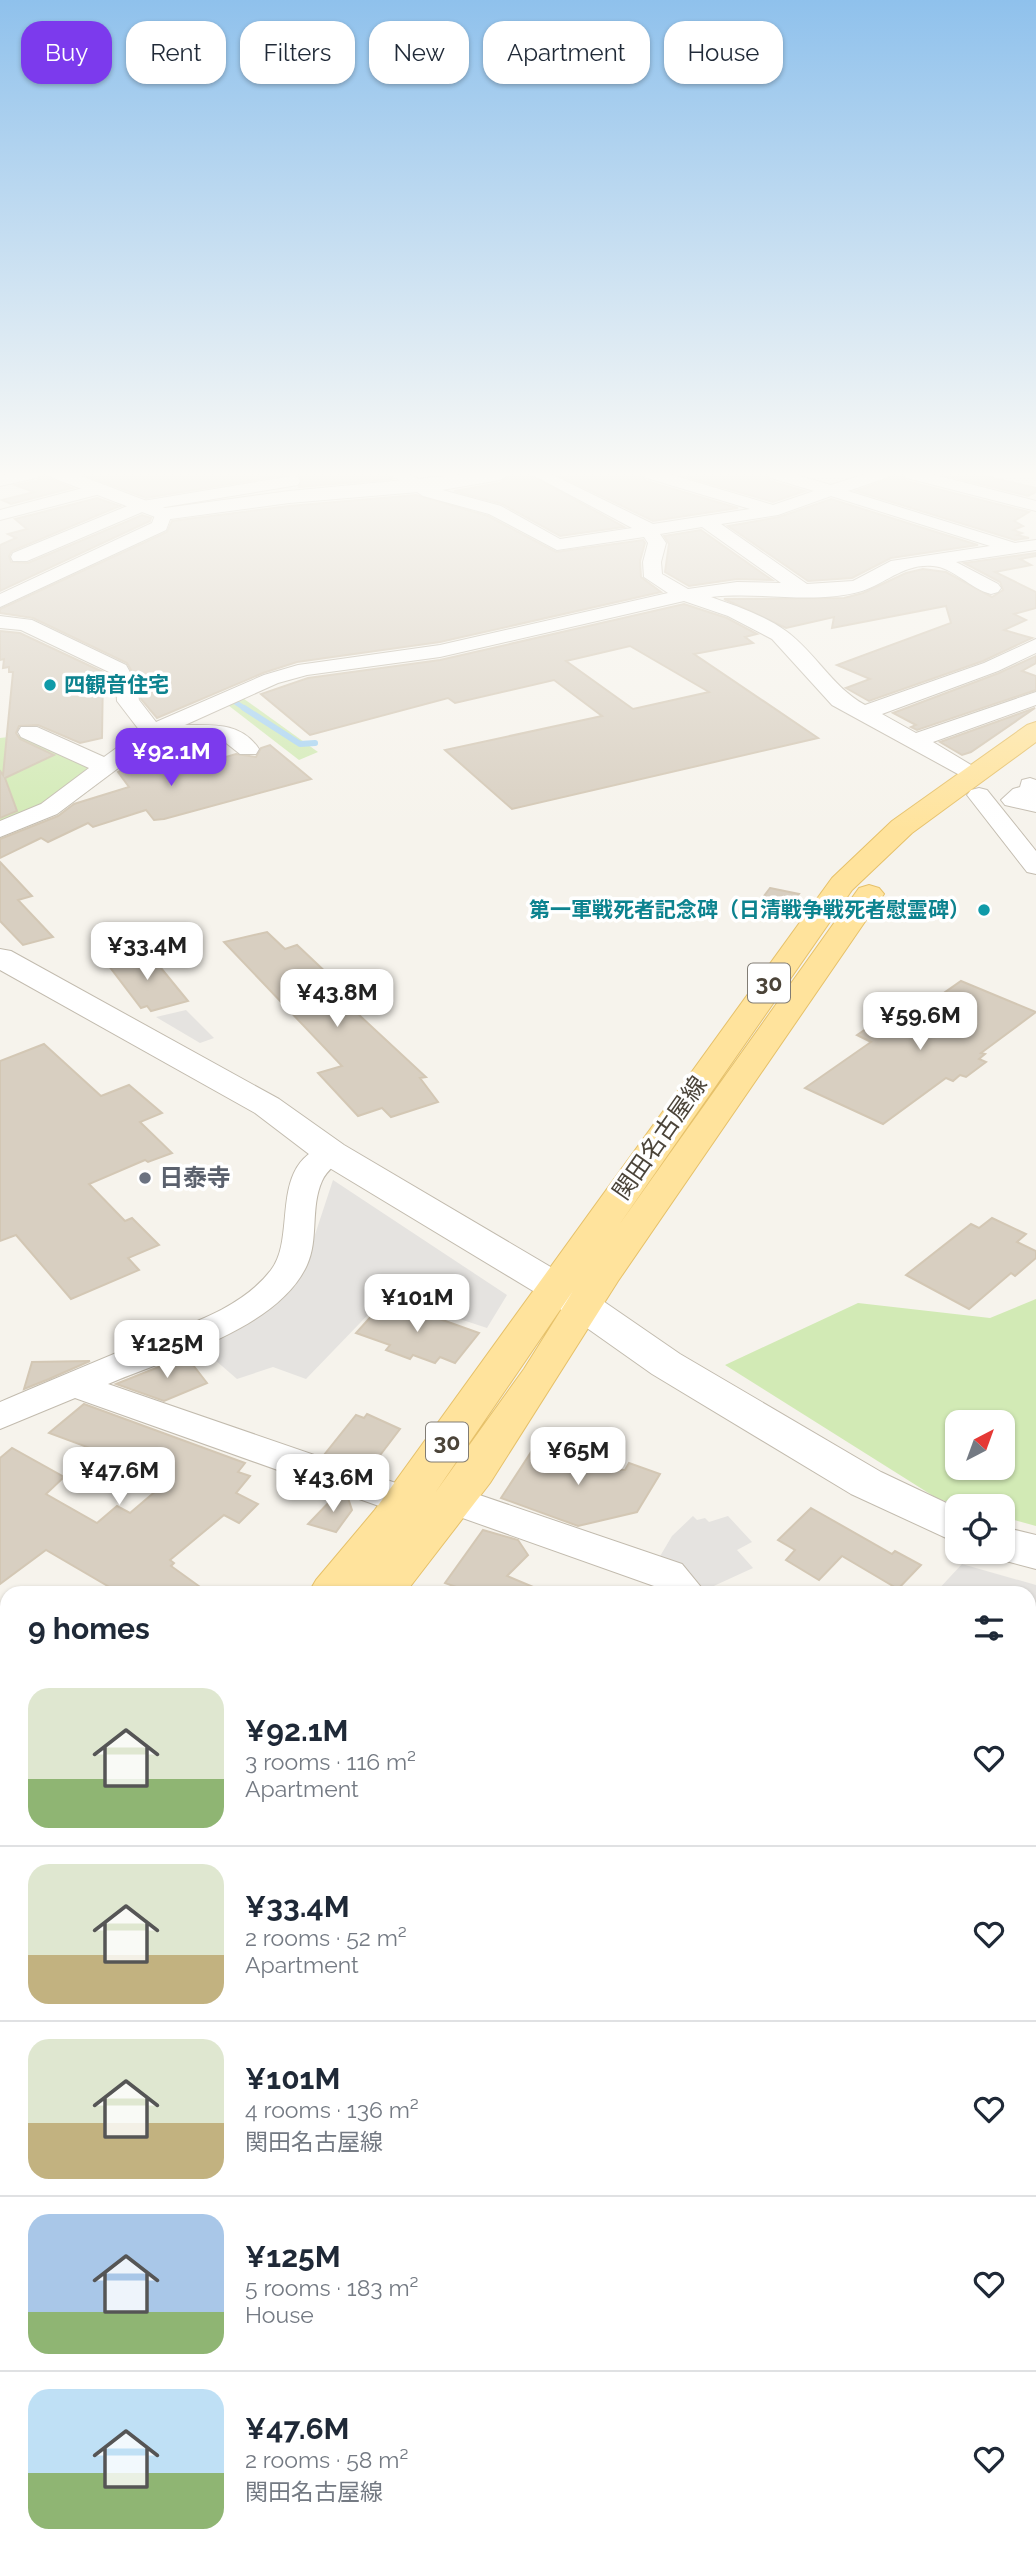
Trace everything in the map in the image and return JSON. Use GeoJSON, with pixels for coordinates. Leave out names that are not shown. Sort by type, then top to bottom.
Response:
{"type":"FeatureCollection","features":[{"type":"Feature","properties":{"kind":"main road","name":"関田名古屋線"},"geometry":{"type":"LineString","coordinates":[[1016,792],[1036,730]]}},
{"type":"Feature","properties":{"kind":"main road","name":"関田名古屋線"},"geometry":{"type":"LineString","coordinates":[[336,1586],[570,1296],[887,870],[915,843],[1016,792],[1036,754]]}},
{"type":"Feature","properties":{"kind":"main road","name":"関田名古屋線"},"geometry":{"type":"LineString","coordinates":[[386,1586],[453,1500],[538,1379],[570,1296]]}},
{"type":"Feature","properties":{"kind":"street"},"geometry":{"type":"LineString","coordinates":[[682,593],[735,612],[779,635],[840,699],[1016,792],[1036,867]]}},
{"type":"Feature","properties":{"kind":"street"},"geometry":{"type":"LineString","coordinates":[[0,830],[49,809],[152,732],[271,679],[305,669],[440,651],[696,593]]}},
{"type":"Feature","properties":{"kind":"street"},"geometry":{"type":"LineString","coordinates":[[0,622],[25,624],[119,669],[126,683],[128,701],[152,732]]}},
{"type":"Feature","properties":{"kind":"street"},"geometry":{"type":"LineString","coordinates":[[864,713],[972,674],[1036,645]]}},
{"type":"Feature","properties":{"kind":"street"},"geometry":{"type":"LineString","coordinates":[[972,674],[1034,698]]}},
{"type":"Feature","properties":{"kind":"street"},"geometry":{"type":"LineString","coordinates":[[915,741],[1034,698]]}},
{"type":"Feature","properties":{"kind":"street"},"geometry":{"type":"LineString","coordinates":[[29,732],[104,766]]}},
{"type":"Feature","properties":{"kind":"street"},"geometry":{"type":"LineString","coordinates":[[152,732],[226,732],[248,749]]}},
{"type":"Feature","properties":{"kind":"street"},"geometry":{"type":"LineString","coordinates":[[0,958],[267,1106],[331,1153],[570,1296],[622,1336],[866,1483],[945,1521]]}},
{"type":"Feature","properties":{"kind":"street"},"geometry":{"type":"LineString","coordinates":[[0,1416],[222,1322],[270,1291],[285,1276],[292,1260],[300,1200],[316,1163],[331,1153]]}},
{"type":"Feature","properties":{"kind":"street"},"geometry":{"type":"LineString","coordinates":[[75,1385],[406,1501]]}},
{"type":"Feature","properties":{"kind":"street"},"geometry":{"type":"LineString","coordinates":[[453,1500],[668,1574],[679,1586]]}},
{"type":"Feature","properties":{"kind":"street"},"geometry":{"type":"LineString","coordinates":[[1015,1547],[1036,1552]]}},
{"type":"Feature","properties":{"kind":"green space"},"geometry":{"type":"Polygon","coordinates":[[[240,696],[318,752],[299,760],[224,702],[240,696]]]}},
{"type":"Feature","properties":{"kind":"green space"},"geometry":{"type":"Polygon","coordinates":[[[25,735],[90,766],[47,803],[0,823],[0,738],[25,735]]]}},
{"type":"Feature","properties":{"kind":"green space"},"geometry":{"type":"Polygon","coordinates":[[[1036,1299],[1036,1526],[1015,1520],[1015,1494],[945,1494],[945,1501],[938,1499],[725,1365],[858,1303],[990,1318],[1036,1299]]]}},
{"type":"Feature","properties":{"kind":"shaded area"},"geometry":{"type":"Polygon","coordinates":[[[186,1010],[214,1038],[200,1043],[156,1017],[186,1010]]]}},
{"type":"Feature","properties":{"kind":"shaded area"},"geometry":{"type":"Polygon","coordinates":[[[333,1180],[507,1295],[487,1328],[387,1295],[306,1379],[273,1367],[237,1379],[200,1347],[303,1271],[333,1180]]]}},
{"type":"Feature","properties":{"kind":"shaded area"},"geometry":{"type":"Polygon","coordinates":[[[693,1516],[697,1520],[705,1518],[709,1522],[728,1516],[752,1542],[737,1550],[753,1568],[714,1586],[702,1586],[687,1569],[659,1558],[672,1536],[693,1516]]]}},
{"type":"Feature","properties":{"kind":"shaded area"},"geometry":{"type":"Polygon","coordinates":[[[962,1564],[1036,1586],[942,1586],[962,1564]]]}},
{"type":"Feature","properties":{"kind":"building"},"geometry":{"type":"Polygon","coordinates":[[[34,593],[655,593],[440,642],[297,662],[263,673],[157,718],[141,699],[138,682],[127,663],[33,618],[0,613],[0,609],[34,593]]]}},
{"type":"Feature","properties":{"kind":"building"},"geometry":{"type":"Polygon","coordinates":[[[861,593],[985,593],[992,597],[998,593],[1036,593],[1036,608],[1014,614],[1026,620],[1004,630],[1032,638],[983,661],[869,701],[846,688],[870,679],[837,665],[951,623],[946,606],[832,628],[834,617],[786,628],[724,599],[844,598],[861,593]]]}},
{"type":"Feature","properties":{"kind":"building"},"geometry":{"type":"Polygon","coordinates":[[[684,604],[727,618],[757,634],[745,637],[753,643],[694,654],[818,738],[512,809],[445,750],[602,716],[554,680],[455,703],[448,698],[310,735],[261,694],[308,678],[440,660],[684,604]],[[630,646],[566,661],[633,709],[709,692],[630,646]]]}},
{"type":"Feature","properties":{"kind":"building"},"geometry":{"type":"Polygon","coordinates":[[[0,631],[20,633],[103,672],[102,738],[80,743],[38,725],[19,726],[16,733],[20,739],[54,755],[5,778],[17,811],[0,818],[0,771],[3,775],[13,672],[9,672],[9,667],[3,668],[4,659],[0,660],[0,631]]]}},
{"type":"Feature","properties":{"kind":"building"},"geometry":{"type":"Polygon","coordinates":[[[1036,656],[1036,663],[1022,671],[1036,676],[1036,690],[917,730],[911,727],[916,725],[893,713],[999,673],[1036,656]]]}},
{"type":"Feature","properties":{"kind":"building"},"geometry":{"type":"Polygon","coordinates":[[[1035,708],[971,752],[962,755],[940,742],[1035,708]]]}},
{"type":"Feature","properties":{"kind":"building"},"geometry":{"type":"Polygon","coordinates":[[[168,742],[218,742],[219,759],[236,754],[256,757],[261,748],[270,745],[311,779],[164,819],[154,820],[146,810],[93,827],[88,823],[48,842],[41,838],[0,858],[0,839],[58,816],[74,804],[129,787],[118,772],[135,762],[146,760],[168,742]]]}},
{"type":"Feature","properties":{"kind":"building"},"geometry":{"type":"Polygon","coordinates":[[[0,862],[32,896],[18,900],[53,937],[23,945],[0,921],[0,862]]]}},
{"type":"Feature","properties":{"kind":"building"},"geometry":{"type":"Polygon","coordinates":[[[770,888],[799,894],[782,918],[752,912],[770,888]]]}},
{"type":"Feature","properties":{"kind":"building"},"geometry":{"type":"Polygon","coordinates":[[[267,932],[285,949],[297,945],[367,1011],[358,1014],[426,1077],[420,1078],[438,1102],[391,1117],[382,1108],[358,1116],[318,1073],[342,1066],[224,942],[267,932]]]}},
{"type":"Feature","properties":{"kind":"building"},"geometry":{"type":"Polygon","coordinates":[[[147,951],[188,1001],[151,1011],[147,1006],[141,1008],[106,962],[147,951]]]}},
{"type":"Feature","properties":{"kind":"building"},"geometry":{"type":"Polygon","coordinates":[[[961,981],[1036,1012],[981,1053],[985,1054],[979,1059],[986,1062],[966,1077],[960,1075],[953,1081],[946,1078],[883,1124],[805,1088],[871,1042],[857,1035],[885,1016],[901,1023],[961,981]]]}},
{"type":"Feature","properties":{"kind":"building"},"geometry":{"type":"Polygon","coordinates":[[[44,1044],[101,1096],[129,1085],[162,1113],[140,1122],[172,1153],[148,1162],[145,1160],[89,1184],[125,1221],[132,1218],[159,1245],[128,1258],[139,1270],[71,1299],[16,1235],[0,1241],[0,1061],[44,1044]]]}},
{"type":"Feature","properties":{"kind":"building"},"geometry":{"type":"Polygon","coordinates":[[[992,1218],[1026,1234],[1017,1242],[1036,1251],[1036,1258],[1015,1276],[1011,1273],[969,1309],[906,1275],[971,1224],[979,1228],[992,1218]]]}},
{"type":"Feature","properties":{"kind":"building"},"geometry":{"type":"Polygon","coordinates":[[[386,1300],[479,1333],[455,1363],[440,1357],[435,1363],[413,1355],[410,1359],[386,1350],[390,1345],[356,1333],[386,1300]]]}},
{"type":"Feature","properties":{"kind":"building"},"geometry":{"type":"Polygon","coordinates":[[[186,1356],[207,1383],[164,1401],[116,1384],[186,1356]]]}},
{"type":"Feature","properties":{"kind":"building"},"geometry":{"type":"Polygon","coordinates":[[[90,1361],[49,1379],[24,1389],[32,1362],[90,1361]]]}},
{"type":"Feature","properties":{"kind":"building"},"geometry":{"type":"Polygon","coordinates":[[[84,1404],[245,1463],[238,1472],[250,1476],[236,1493],[258,1504],[239,1523],[224,1515],[170,1560],[174,1563],[171,1566],[199,1586],[108,1586],[46,1550],[0,1584],[0,1458],[12,1448],[64,1477],[46,1494],[97,1523],[117,1506],[130,1513],[171,1478],[49,1433],[84,1404]]]}},
{"type":"Feature","properties":{"kind":"building"},"geometry":{"type":"Polygon","coordinates":[[[367,1414],[400,1429],[368,1471],[324,1455],[356,1415],[364,1418],[367,1414]]]}},
{"type":"Feature","properties":{"kind":"building"},"geometry":{"type":"Polygon","coordinates":[[[537,1443],[618,1470],[625,1470],[629,1463],[660,1474],[637,1512],[578,1526],[501,1498],[537,1443]]]}},
{"type":"Feature","properties":{"kind":"building"},"geometry":{"type":"Polygon","coordinates":[[[337,1494],[348,1498],[352,1510],[336,1532],[308,1524],[337,1494]]]}},
{"type":"Feature","properties":{"kind":"building"},"geometry":{"type":"Polygon","coordinates":[[[811,1508],[892,1554],[895,1551],[921,1565],[901,1586],[893,1586],[842,1556],[819,1580],[786,1560],[795,1550],[778,1540],[811,1508]]]}},
{"type":"Feature","properties":{"kind":"building"},"geometry":{"type":"Polygon","coordinates":[[[483,1530],[518,1540],[528,1555],[507,1576],[531,1586],[453,1586],[445,1583],[483,1530]]]}},
{"type":"Feature","properties":{"kind":"waterway"},"geometry":{"type":"LineString","coordinates":[[226,696],[244,708]]}},
{"type":"Feature","properties":{"kind":"waterway"},"geometry":{"type":"LineString","coordinates":[[244,708],[300,744],[315,743]]}},
{"type":"Feature","properties":{"kind":"place","name":"四観音住宅"},"geometry":{"type":"Point","coordinates":[50,685]}},
{"type":"Feature","properties":{"kind":"place","name":"第一軍戦死者記念碑（日清戦争戦死者慰霊碑）"},"geometry":{"type":"Point","coordinates":[984,910]}},
{"type":"Feature","properties":{"kind":"place","name":"日泰寺"},"geometry":{"type":"Point","coordinates":[145,1178]}}]}
